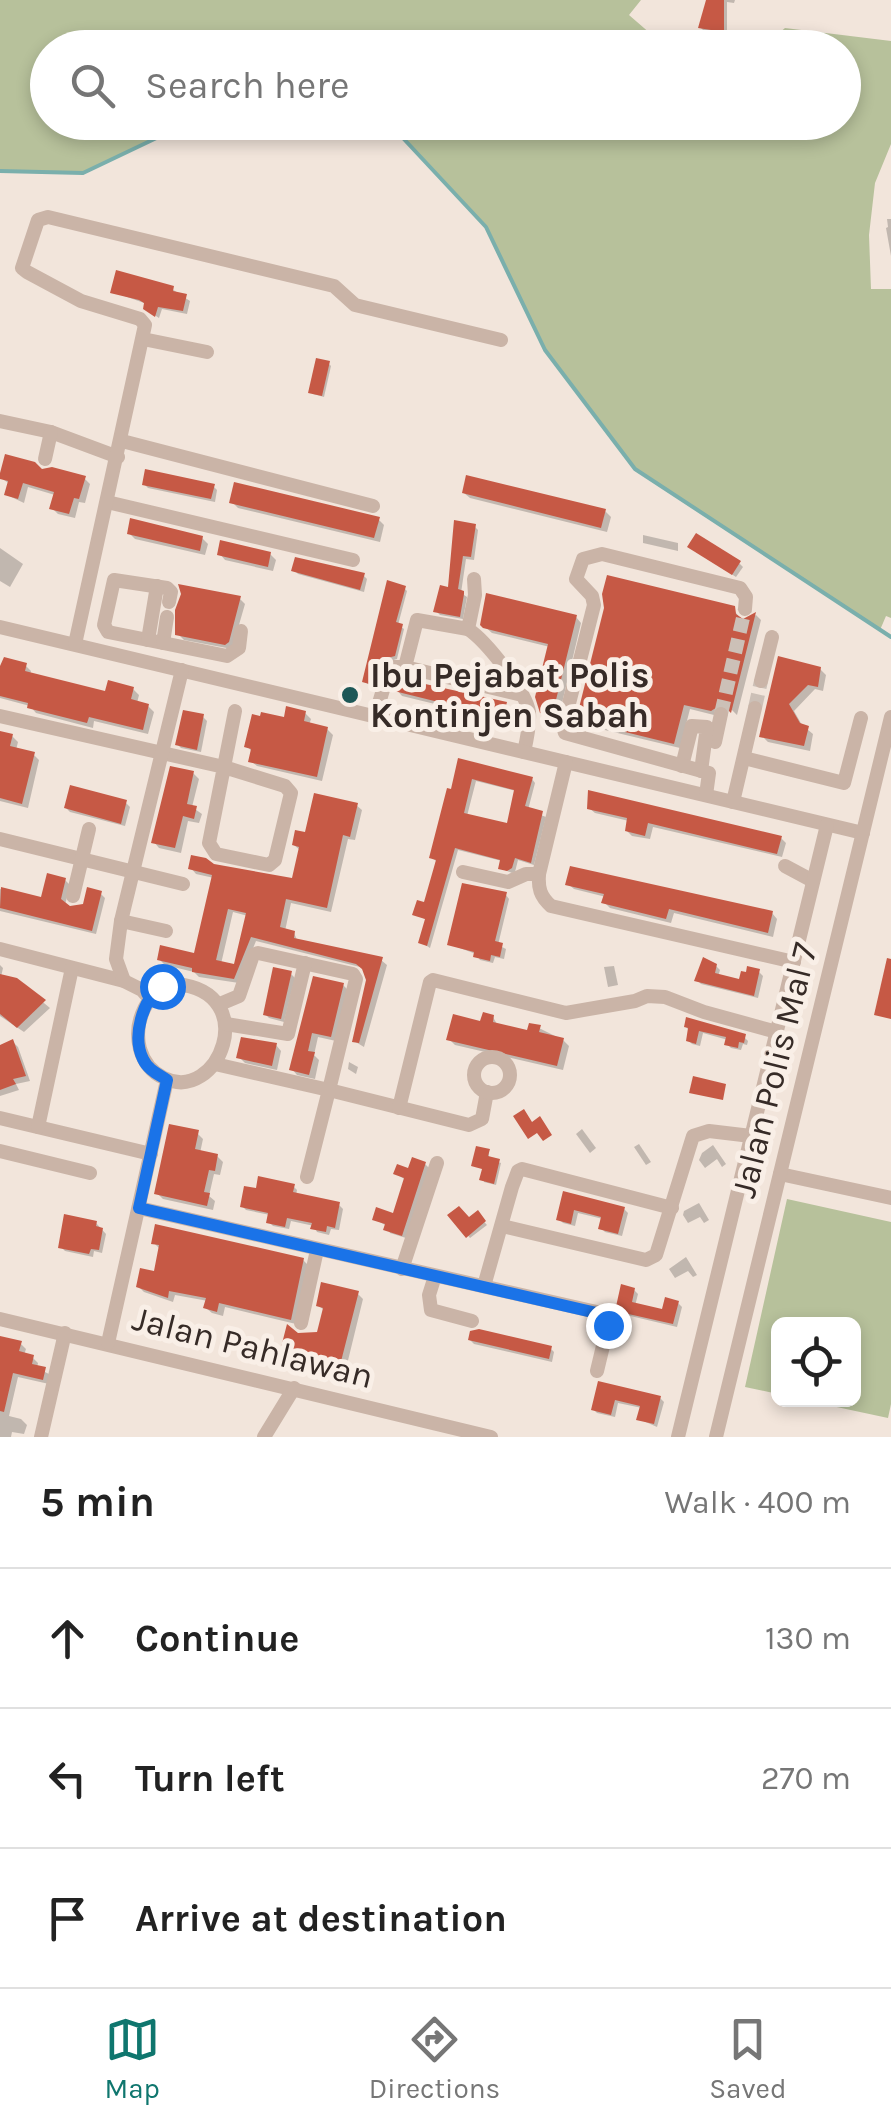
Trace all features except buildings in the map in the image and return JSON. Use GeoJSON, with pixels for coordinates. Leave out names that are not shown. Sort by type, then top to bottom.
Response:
{"type":"FeatureCollection","features":[{"type":"Feature","properties":{"kind":"street"},"geometry":{"type":"LineString","coordinates":[[75,644],[146,327],[142,320],[81,301],[22,268],[38,220],[48,217],[305,278],[338,288],[356,305],[501,340]]}},
{"type":"Feature","properties":{"kind":"street"},"geometry":{"type":"LineString","coordinates":[[143,339],[206,352]]}},
{"type":"Feature","properties":{"kind":"street"},"geometry":{"type":"LineString","coordinates":[[0,421],[50,432],[118,457]]}},
{"type":"Feature","properties":{"kind":"street"},"geometry":{"type":"LineString","coordinates":[[45,459],[50,432]]}},
{"type":"Feature","properties":{"kind":"street"},"geometry":{"type":"LineString","coordinates":[[122,441],[373,506]]}},
{"type":"Feature","properties":{"kind":"street"},"geometry":{"type":"LineString","coordinates":[[107,502],[354,560]]}},
{"type":"Feature","properties":{"kind":"street"},"geometry":{"type":"LineString","coordinates":[[705,772],[565,733],[594,605],[592,596],[576,579],[580,563],[589,556],[602,554],[740,588],[746,598],[745,609]]}},
{"type":"Feature","properties":{"kind":"street"},"geometry":{"type":"LineString","coordinates":[[156,641],[168,609],[170,590],[114,580],[104,625],[108,632],[227,656],[239,648],[242,631]]}},
{"type":"Feature","properties":{"kind":"street"},"geometry":{"type":"LineString","coordinates":[[468,629],[474,580]]}},
{"type":"Feature","properties":{"kind":"street"},"geometry":{"type":"LineString","coordinates":[[156,586],[156,641]]}},
{"type":"Feature","properties":{"kind":"street"},"geometry":{"type":"LineString","coordinates":[[86,595],[107,603]]}},
{"type":"Feature","properties":{"kind":"street"},"geometry":{"type":"LineString","coordinates":[[405,666],[418,620],[468,629],[483,642],[522,694],[529,719],[524,752]]}},
{"type":"Feature","properties":{"kind":"street"},"geometry":{"type":"LineString","coordinates":[[0,627],[863,833]]}},
{"type":"Feature","properties":{"kind":"street"},"geometry":{"type":"LineString","coordinates":[[761,682],[772,637]]}},
{"type":"Feature","properties":{"kind":"street"},"geometry":{"type":"LineString","coordinates":[[375,716],[390,666],[405,666],[522,694]]}},
{"type":"Feature","properties":{"kind":"street"},"geometry":{"type":"LineString","coordinates":[[124,981],[116,958],[121,921],[182,670]]}},
{"type":"Feature","properties":{"kind":"street"},"geometry":{"type":"LineString","coordinates":[[733,802],[755,708]]}},
{"type":"Feature","properties":{"kind":"street"},"geometry":{"type":"LineString","coordinates":[[0,716],[224,767],[289,788],[290,805],[275,860],[269,865],[216,854],[209,843],[224,767],[235,711]]}},
{"type":"Feature","properties":{"kind":"street"},"geometry":{"type":"LineString","coordinates":[[705,772],[721,714]]}},
{"type":"Feature","properties":{"kind":"street"},"geometry":{"type":"LineString","coordinates":[[744,758],[844,783],[861,718]]}},
{"type":"Feature","properties":{"kind":"street","name":"Jalan Polis Mal 7"},"geometry":{"type":"LineString","coordinates":[[716,1437],[863,833],[885,763],[891,718]]}},
{"type":"Feature","properties":{"kind":"street"},"geometry":{"type":"LineString","coordinates":[[682,766],[692,726],[706,727],[706,795]]}},
{"type":"Feature","properties":{"kind":"street"},"geometry":{"type":"LineString","coordinates":[[566,762],[539,874],[538,890],[551,906],[794,962]]}},
{"type":"Feature","properties":{"kind":"street"},"geometry":{"type":"LineString","coordinates":[[678,1437],[827,824]]}},
{"type":"Feature","properties":{"kind":"street"},"geometry":{"type":"LineString","coordinates":[[73,896],[89,829]]}},
{"type":"Feature","properties":{"kind":"street"},"geometry":{"type":"LineString","coordinates":[[0,839],[183,884]]}},
{"type":"Feature","properties":{"kind":"street"},"geometry":{"type":"LineString","coordinates":[[785,866],[813,881]]}},
{"type":"Feature","properties":{"kind":"street"},"geometry":{"type":"LineString","coordinates":[[463,872],[508,882],[526,874],[539,874]]}},
{"type":"Feature","properties":{"kind":"street"},"geometry":{"type":"LineString","coordinates":[[121,921],[166,932]]}},
{"type":"Feature","properties":{"kind":"street"},"geometry":{"type":"LineString","coordinates":[[0,949],[124,981],[150,998]]}},
{"type":"Feature","properties":{"kind":"street"},"geometry":{"type":"LineString","coordinates":[[220,1004],[244,990],[255,954],[356,977],[307,1177]]}},
{"type":"Feature","properties":{"kind":"street"},"geometry":{"type":"LineString","coordinates":[[226,1024],[288,1034],[305,964]]}},
{"type":"Feature","properties":{"kind":"street"},"geometry":{"type":"LineString","coordinates":[[38,1127],[72,968]]}},
{"type":"Feature","properties":{"kind":"street"},"geometry":{"type":"LineString","coordinates":[[400,1108],[433,980],[566,1012],[647,996],[664,997],[776,1032]]}},
{"type":"Feature","properties":{"kind":"street"},"geometry":{"type":"LineString","coordinates":[[176,984],[210,993],[220,1004],[226,1024],[215,1064],[204,1076],[192,1081],[167,1080],[151,1070],[142,1058],[138,1042],[150,998],[162,986],[176,984]]}},
{"type":"Feature","properties":{"kind":"street"},"geometry":{"type":"LineString","coordinates":[[215,1064],[472,1125],[482,1119],[487,1092]]}},
{"type":"Feature","properties":{"kind":"street"},"geometry":{"type":"LineString","coordinates":[[108,1343],[167,1080]]}},
{"type":"Feature","properties":{"kind":"street"},"geometry":{"type":"LineString","coordinates":[[0,1118],[151,1154]]}},
{"type":"Feature","properties":{"kind":"street"},"geometry":{"type":"LineString","coordinates":[[502,1226],[653,1264],[693,1136],[709,1131],[751,1136]]}},
{"type":"Feature","properties":{"kind":"street"},"geometry":{"type":"LineString","coordinates":[[0,1151],[90,1173]]}},
{"type":"Feature","properties":{"kind":"street"},"geometry":{"type":"LineString","coordinates":[[402,1268],[437,1163]]}},
{"type":"Feature","properties":{"kind":"street"},"geometry":{"type":"LineString","coordinates":[[484,1286],[516,1175],[522,1168],[672,1208]]}},
{"type":"Feature","properties":{"kind":"street"},"geometry":{"type":"LineString","coordinates":[[780,1174],[891,1198]]}},
{"type":"Feature","properties":{"kind":"street"},"geometry":{"type":"LineString","coordinates":[[139,1208],[604,1315],[608,1325],[597,1372]]}},
{"type":"Feature","properties":{"kind":"street"},"geometry":{"type":"LineString","coordinates":[[301,1324],[316,1250]]}},
{"type":"Feature","properties":{"kind":"street"},"geometry":{"type":"LineString","coordinates":[[435,1276],[429,1294],[430,1310],[472,1321]]}},
{"type":"Feature","properties":{"kind":"street","name":"Jalan Pahlawan"},"geometry":{"type":"LineString","coordinates":[[0,1318],[490,1437]]}},
{"type":"Feature","properties":{"kind":"street"},"geometry":{"type":"LineString","coordinates":[[41,1437],[66,1334]]}},
{"type":"Feature","properties":{"kind":"street"},"geometry":{"type":"LineString","coordinates":[[264,1437],[294,1388]]}},
{"type":"Feature","properties":{"kind":"green space"},"geometry":{"type":"Polygon","coordinates":[[[0,0],[641,0],[629,15],[646,30],[30,30],[30,140],[154,140],[83,173],[0,171],[0,0]]]}},
{"type":"Feature","properties":{"kind":"green space"},"geometry":{"type":"Polygon","coordinates":[[[861,37],[891,41],[891,144],[875,183],[869,235],[871,289],[891,289],[891,618],[886,616],[880,630],[635,469],[545,350],[486,227],[404,140],[861,140],[861,37]]]}},
{"type":"Feature","properties":{"kind":"green space"},"geometry":{"type":"Polygon","coordinates":[[[787,1199],[891,1222],[888,1418],[837,1407],[861,1407],[861,1317],[771,1317],[771,1393],[745,1387],[787,1199]]]}},
{"type":"Feature","properties":{"kind":"waterway"},"geometry":{"type":"LineString","coordinates":[[0,171],[83,173],[152,140]]}},
{"type":"Feature","properties":{"kind":"waterway"},"geometry":{"type":"LineString","coordinates":[[405,140],[486,227],[545,350],[635,469],[891,637]]}},
{"type":"Feature","properties":{"kind":"tunnel"},"geometry":{"type":"LineString","coordinates":[[721,714],[745,609]]}},
{"type":"Feature","properties":{"kind":"tunnel"},"geometry":{"type":"LineString","coordinates":[[755,708],[761,681]]}},
{"type":"Feature","properties":{"kind":"place","name":"Ibu Pejabat Polis Kontinjen Sabah"},"geometry":{"type":"Point","coordinates":[350,695]}},
{"type":"Feature","properties":{"kind":"route"},"geometry":{"type":"LineString","coordinates":[[162,986],[144,1010],[138,1042],[142,1058],[151,1070],[167,1080],[139,1208],[601,1314],[608,1325]]}}]}
